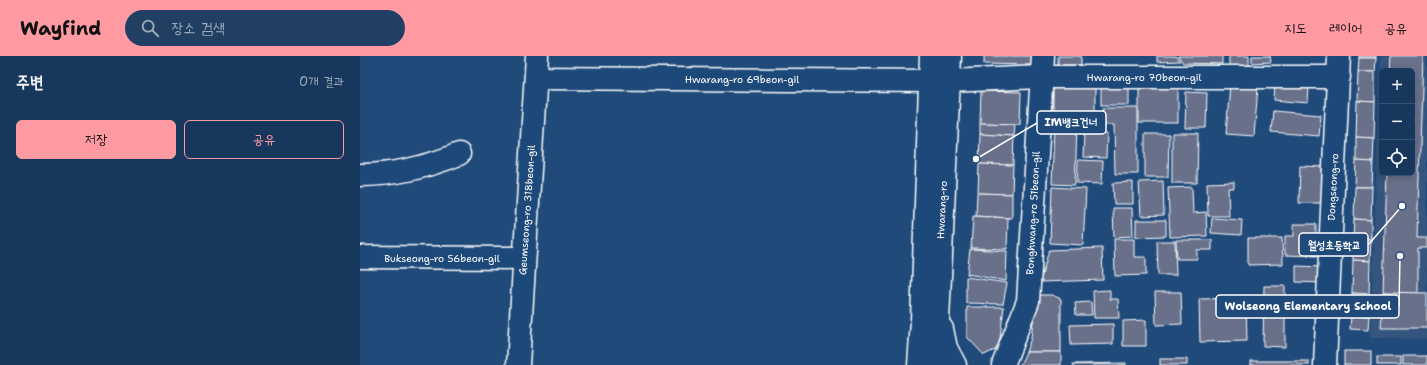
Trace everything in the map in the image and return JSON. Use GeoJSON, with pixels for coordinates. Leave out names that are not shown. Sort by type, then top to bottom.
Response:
{"type":"FeatureCollection","features":[{"type":"Feature","properties":{"kind":"street","name":"Geumseong-ro 318beon-gil"},"geometry":{"type":"LineString","coordinates":[[518,365],[537,56]]}},
{"type":"Feature","properties":{"kind":"street","name":"Hwarang-ro"},"geometry":{"type":"LineString","coordinates":[[932,56],[940,81]]}},
{"type":"Feature","properties":{"kind":"street","name":"Hwarang-ro"},"geometry":{"type":"LineString","coordinates":[[936,365],[930,314],[940,81],[950,56]]}},
{"type":"Feature","properties":{"kind":"street","name":"Bonghwang-ro 51beon-gil"},"geometry":{"type":"LineString","coordinates":[[1003,365],[1028,300],[1043,56]]}},
{"type":"Feature","properties":{"kind":"street","name":"Hwarang-ro 70beon-gil"},"geometry":{"type":"LineString","coordinates":[[940,81],[1339,66]]}},
{"type":"Feature","properties":{"kind":"street","name":"Dongseong-ro"},"geometry":{"type":"LineString","coordinates":[[1325,365],[1339,66]]}},
{"type":"Feature","properties":{"kind":"street","name":"Hwarang-ro 69beon-gil"},"geometry":{"type":"LineString","coordinates":[[536,78],[940,81]]}},
{"type":"Feature","properties":{"kind":"street"},"geometry":{"type":"LineString","coordinates":[[360,175],[398,173],[445,160],[459,154]]}},
{"type":"Feature","properties":{"kind":"street","name":"Bukseong-ro 56beon-gil"},"geometry":{"type":"LineString","coordinates":[[360,257],[524,258]]}},
{"type":"Feature","properties":{"kind":"street","name":"Hwarang-ro"},"geometry":{"type":"LineString","coordinates":[[919,365],[930,314]]}},
{"type":"Feature","properties":{"kind":"street"},"geometry":{"type":"LineString","coordinates":[[904,365],[913,351],[930,314]]}},
{"type":"Feature","properties":{"kind":"street"},"geometry":{"type":"LineString","coordinates":[[930,314],[956,365]]}},
{"type":"Feature","properties":{"kind":"shaded area"},"geometry":{"type":"Polygon","coordinates":[[[1381,56],[1427,56],[1427,339],[1370,338],[1379,107],[1379,176],[1415,176],[1415,68],[1381,68],[1381,56]]]}},
{"type":"Feature","properties":{"kind":"building"},"geometry":{"type":"Polygon","coordinates":[[[984,56],[1032,56],[1032,65],[984,64],[984,56]]]}},
{"type":"Feature","properties":{"kind":"building"},"geometry":{"type":"Polygon","coordinates":[[[1058,56],[1081,56],[1081,65],[1058,65],[1058,56]]]}},
{"type":"Feature","properties":{"kind":"building"},"geometry":{"type":"Polygon","coordinates":[[[1157,56],[1176,56],[1180,61],[1157,62],[1157,56]]]}},
{"type":"Feature","properties":{"kind":"building"},"geometry":{"type":"Polygon","coordinates":[[[1178,56],[1222,56],[1222,64],[1183,63],[1178,56]]]}},
{"type":"Feature","properties":{"kind":"building"},"geometry":{"type":"Polygon","coordinates":[[[1229,56],[1249,56],[1249,66],[1229,66],[1229,56]]]}},
{"type":"Feature","properties":{"kind":"building"},"geometry":{"type":"Polygon","coordinates":[[[1252,56],[1270,56],[1271,62],[1252,63],[1252,56]]]}},
{"type":"Feature","properties":{"kind":"building"},"geometry":{"type":"Polygon","coordinates":[[[1359,56],[1376,56],[1376,58],[1359,58],[1359,56]]]}},
{"type":"Feature","properties":{"kind":"building"},"geometry":{"type":"Polygon","coordinates":[[[1391,56],[1423,56],[1417,238],[1427,238],[1427,248],[1418,248],[1418,293],[1383,292],[1387,176],[1415,176],[1415,68],[1390,68],[1391,56]]]}},
{"type":"Feature","properties":{"kind":"building"},"geometry":{"type":"Polygon","coordinates":[[[1359,58],[1376,58],[1375,72],[1358,72],[1359,58]]]}},
{"type":"Feature","properties":{"kind":"building"},"geometry":{"type":"Polygon","coordinates":[[[1358,72],[1375,72],[1375,102],[1357,101],[1358,72]]]}},
{"type":"Feature","properties":{"kind":"building"},"geometry":{"type":"Polygon","coordinates":[[[1139,83],[1178,83],[1178,123],[1139,123],[1139,83]]]}},
{"type":"Feature","properties":{"kind":"building"},"geometry":{"type":"Polygon","coordinates":[[[1053,84],[1095,84],[1095,119],[1053,119],[1053,84]]]}},
{"type":"Feature","properties":{"kind":"building"},"geometry":{"type":"Polygon","coordinates":[[[1230,84],[1258,87],[1254,136],[1226,134],[1230,84]]]}},
{"type":"Feature","properties":{"kind":"building"},"geometry":{"type":"Polygon","coordinates":[[[1275,84],[1309,86],[1308,103],[1274,100],[1275,84]]]}},
{"type":"Feature","properties":{"kind":"building"},"geometry":{"type":"Polygon","coordinates":[[[1101,85],[1129,85],[1129,105],[1101,105],[1101,85]]]}},
{"type":"Feature","properties":{"kind":"building"},"geometry":{"type":"Polygon","coordinates":[[[981,91],[1021,92],[1020,124],[980,123],[981,91]]]}},
{"type":"Feature","properties":{"kind":"building"},"geometry":{"type":"Polygon","coordinates":[[[1186,92],[1207,93],[1206,128],[1185,128],[1186,92]]]}},
{"type":"Feature","properties":{"kind":"building"},"geometry":{"type":"Polygon","coordinates":[[[1357,101],[1375,102],[1374,138],[1356,137],[1357,101]]]}},
{"type":"Feature","properties":{"kind":"building"},"geometry":{"type":"Polygon","coordinates":[[[1103,108],[1138,108],[1138,174],[1115,174],[1114,125],[1103,125],[1103,108]]]}},
{"type":"Feature","properties":{"kind":"building"},"geometry":{"type":"Polygon","coordinates":[[[1273,111],[1321,115],[1319,136],[1271,132],[1273,111]]]}},
{"type":"Feature","properties":{"kind":"building"},"geometry":{"type":"Polygon","coordinates":[[[980,123],[1015,124],[1014,136],[980,134],[980,123]]]}},
{"type":"Feature","properties":{"kind":"building"},"geometry":{"type":"Polygon","coordinates":[[[1054,127],[1077,128],[1075,185],[1052,184],[1054,127]]]}},
{"type":"Feature","properties":{"kind":"building"},"geometry":{"type":"Polygon","coordinates":[[[1084,133],[1107,134],[1106,158],[1083,157],[1084,133]]]}},
{"type":"Feature","properties":{"kind":"building"},"geometry":{"type":"Polygon","coordinates":[[[1172,133],[1198,133],[1197,183],[1172,183],[1172,133]]]}},
{"type":"Feature","properties":{"kind":"building"},"geometry":{"type":"Polygon","coordinates":[[[980,134],[1014,136],[1013,165],[979,164],[980,134]]]}},
{"type":"Feature","properties":{"kind":"building"},"geometry":{"type":"Polygon","coordinates":[[[1145,134],[1169,134],[1168,177],[1145,177],[1145,134]]]}},
{"type":"Feature","properties":{"kind":"building"},"geometry":{"type":"Polygon","coordinates":[[[1356,137],[1374,138],[1373,162],[1356,161],[1356,137]]]}},
{"type":"Feature","properties":{"kind":"building"},"geometry":{"type":"Polygon","coordinates":[[[1078,160],[1103,161],[1102,184],[1077,183],[1078,160]]]}},
{"type":"Feature","properties":{"kind":"building"},"geometry":{"type":"Polygon","coordinates":[[[1356,161],[1373,162],[1372,187],[1355,187],[1356,161]]]}},
{"type":"Feature","properties":{"kind":"building"},"geometry":{"type":"Polygon","coordinates":[[[979,164],[1013,165],[1012,194],[978,193],[979,164]]]}},
{"type":"Feature","properties":{"kind":"building"},"geometry":{"type":"Polygon","coordinates":[[[1300,166],[1328,167],[1327,203],[1299,203],[1300,166]]]}},
{"type":"Feature","properties":{"kind":"building"},"geometry":{"type":"Polygon","coordinates":[[[1163,181],[1164,215],[1141,216],[1139,182],[1163,181]]]}},
{"type":"Feature","properties":{"kind":"building"},"geometry":{"type":"Polygon","coordinates":[[[1133,182],[1133,204],[1114,204],[1113,183],[1133,182]]]}},
{"type":"Feature","properties":{"kind":"building"},"geometry":{"type":"Polygon","coordinates":[[[1234,182],[1234,188],[1228,188],[1229,216],[1208,216],[1207,183],[1234,182]]]}},
{"type":"Feature","properties":{"kind":"building"},"geometry":{"type":"Polygon","coordinates":[[[1052,187],[1086,189],[1083,245],[1050,243],[1052,187]]]}},
{"type":"Feature","properties":{"kind":"building"},"geometry":{"type":"Polygon","coordinates":[[[1192,187],[1193,213],[1206,212],[1207,236],[1170,237],[1168,188],[1192,187]]]}},
{"type":"Feature","properties":{"kind":"building"},"geometry":{"type":"Polygon","coordinates":[[[1355,187],[1372,187],[1371,220],[1354,219],[1355,187]]]}},
{"type":"Feature","properties":{"kind":"building"},"geometry":{"type":"Polygon","coordinates":[[[977,193],[1012,194],[1012,218],[976,216],[977,193]]]}},
{"type":"Feature","properties":{"kind":"building"},"geometry":{"type":"Polygon","coordinates":[[[1113,208],[1132,208],[1133,236],[1114,237],[1113,208]]]}},
{"type":"Feature","properties":{"kind":"building"},"geometry":{"type":"Polygon","coordinates":[[[973,216],[1008,218],[1007,249],[971,248],[973,216]]]}},
{"type":"Feature","properties":{"kind":"building"},"geometry":{"type":"Polygon","coordinates":[[[1212,218],[1242,220],[1241,235],[1211,233],[1212,218]]]}},
{"type":"Feature","properties":{"kind":"building"},"geometry":{"type":"Polygon","coordinates":[[[1354,219],[1371,220],[1371,239],[1353,239],[1354,219]]]}},
{"type":"Feature","properties":{"kind":"building"},"geometry":{"type":"Polygon","coordinates":[[[1136,220],[1166,220],[1166,236],[1136,237],[1136,220]]]}},
{"type":"Feature","properties":{"kind":"building"},"geometry":{"type":"Polygon","coordinates":[[[1294,224],[1316,224],[1316,256],[1285,255],[1285,236],[1294,236],[1294,224]]]}},
{"type":"Feature","properties":{"kind":"building"},"geometry":{"type":"Polygon","coordinates":[[[1248,238],[1282,238],[1283,264],[1248,265],[1248,238]]]}},
{"type":"Feature","properties":{"kind":"building"},"geometry":{"type":"Polygon","coordinates":[[[1114,239],[1134,239],[1134,257],[1146,257],[1146,275],[1115,276],[1114,239]]]}},
{"type":"Feature","properties":{"kind":"building"},"geometry":{"type":"Polygon","coordinates":[[[1353,239],[1371,239],[1370,261],[1353,260],[1353,239]]]}},
{"type":"Feature","properties":{"kind":"building"},"geometry":{"type":"Polygon","coordinates":[[[1176,240],[1212,240],[1212,250],[1197,250],[1197,259],[1177,259],[1176,240]]]}},
{"type":"Feature","properties":{"kind":"building"},"geometry":{"type":"Polygon","coordinates":[[[1157,241],[1175,241],[1176,275],[1158,275],[1157,241]]]}},
{"type":"Feature","properties":{"kind":"building"},"geometry":{"type":"Polygon","coordinates":[[[1102,248],[1103,280],[1040,282],[1049,250],[1102,248]]]}},
{"type":"Feature","properties":{"kind":"building"},"geometry":{"type":"Polygon","coordinates":[[[970,249],[1007,251],[1006,281],[967,274],[970,249]]]}},
{"type":"Feature","properties":{"kind":"building"},"geometry":{"type":"Polygon","coordinates":[[[1353,260],[1370,261],[1369,294],[1352,293],[1353,260]]]}},
{"type":"Feature","properties":{"kind":"building"},"geometry":{"type":"Polygon","coordinates":[[[1296,266],[1324,267],[1324,283],[1296,282],[1296,266]]]}},
{"type":"Feature","properties":{"kind":"building"},"geometry":{"type":"Polygon","coordinates":[[[966,277],[1007,283],[1003,304],[966,303],[966,277]]]}},
{"type":"Feature","properties":{"kind":"building"},"geometry":{"type":"Polygon","coordinates":[[[1264,286],[1285,286],[1285,347],[1263,346],[1264,286]]]}},
{"type":"Feature","properties":{"kind":"building"},"geometry":{"type":"Polygon","coordinates":[[[1110,290],[1110,299],[1118,299],[1119,318],[1094,318],[1093,291],[1110,290]]]}},
{"type":"Feature","properties":{"kind":"building"},"geometry":{"type":"Polygon","coordinates":[[[1155,292],[1181,292],[1182,324],[1156,325],[1155,292]]]}},
{"type":"Feature","properties":{"kind":"building"},"geometry":{"type":"Polygon","coordinates":[[[1383,292],[1427,293],[1427,328],[1381,328],[1383,292]]]}},
{"type":"Feature","properties":{"kind":"building"},"geometry":{"type":"Polygon","coordinates":[[[1352,293],[1369,294],[1369,316],[1351,315],[1352,293]]]}},
{"type":"Feature","properties":{"kind":"building"},"geometry":{"type":"Polygon","coordinates":[[[1040,295],[1052,295],[1061,299],[1061,352],[1026,352],[1031,338],[1035,305],[1040,295]]]}},
{"type":"Feature","properties":{"kind":"building"},"geometry":{"type":"Polygon","coordinates":[[[1246,298],[1247,341],[1200,342],[1199,299],[1246,298]]]}},
{"type":"Feature","properties":{"kind":"building"},"geometry":{"type":"Polygon","coordinates":[[[1091,302],[1092,315],[1076,315],[1075,303],[1091,302]]]}},
{"type":"Feature","properties":{"kind":"building"},"geometry":{"type":"Polygon","coordinates":[[[967,307],[1004,307],[997,349],[984,355],[967,337],[967,307]]]}},
{"type":"Feature","properties":{"kind":"building"},"geometry":{"type":"Polygon","coordinates":[[[1351,315],[1369,316],[1368,330],[1350,329],[1351,315]]]}},
{"type":"Feature","properties":{"kind":"building"},"geometry":{"type":"Polygon","coordinates":[[[1146,320],[1146,346],[1123,346],[1123,321],[1146,320]]]}},
{"type":"Feature","properties":{"kind":"building"},"geometry":{"type":"Polygon","coordinates":[[[1113,324],[1113,344],[1071,345],[1070,325],[1113,324]]]}},
{"type":"Feature","properties":{"kind":"building"},"geometry":{"type":"Polygon","coordinates":[[[1344,351],[1371,351],[1371,365],[1344,365],[1344,351]]]}},
{"type":"Feature","properties":{"kind":"building"},"geometry":{"type":"Polygon","coordinates":[[[1026,352],[1061,352],[1061,365],[1020,365],[1026,352]]]}},
{"type":"Feature","properties":{"kind":"building"},"geometry":{"type":"Polygon","coordinates":[[[1403,356],[1427,356],[1427,365],[1403,365],[1403,356]]]}},
{"type":"Feature","properties":{"kind":"building"},"geometry":{"type":"Polygon","coordinates":[[[1377,357],[1401,357],[1401,365],[1377,365],[1377,357]]]}},
{"type":"Feature","properties":{"kind":"building"},"geometry":{"type":"Polygon","coordinates":[[[1160,359],[1187,359],[1187,365],[1160,365],[1160,359]]]}},
{"type":"Feature","properties":{"kind":"building"},"geometry":{"type":"Polygon","coordinates":[[[1251,361],[1309,361],[1309,365],[1251,365],[1251,361]]]}},
{"type":"Feature","properties":{"kind":"building"},"geometry":{"type":"Polygon","coordinates":[[[1126,363],[1126,365],[1073,365],[1073,364],[1126,363]]]}},
{"type":"Feature","properties":{"kind":"place","name":"IM뱅크건너"},"geometry":{"type":"Point","coordinates":[976,159]}},
{"type":"Feature","properties":{"kind":"place","name":"월성초등학교"},"geometry":{"type":"Point","coordinates":[1402,206]}},
{"type":"Feature","properties":{"kind":"place","name":"Wolseong Elementary School"},"geometry":{"type":"Point","coordinates":[1400,256]}}]}
